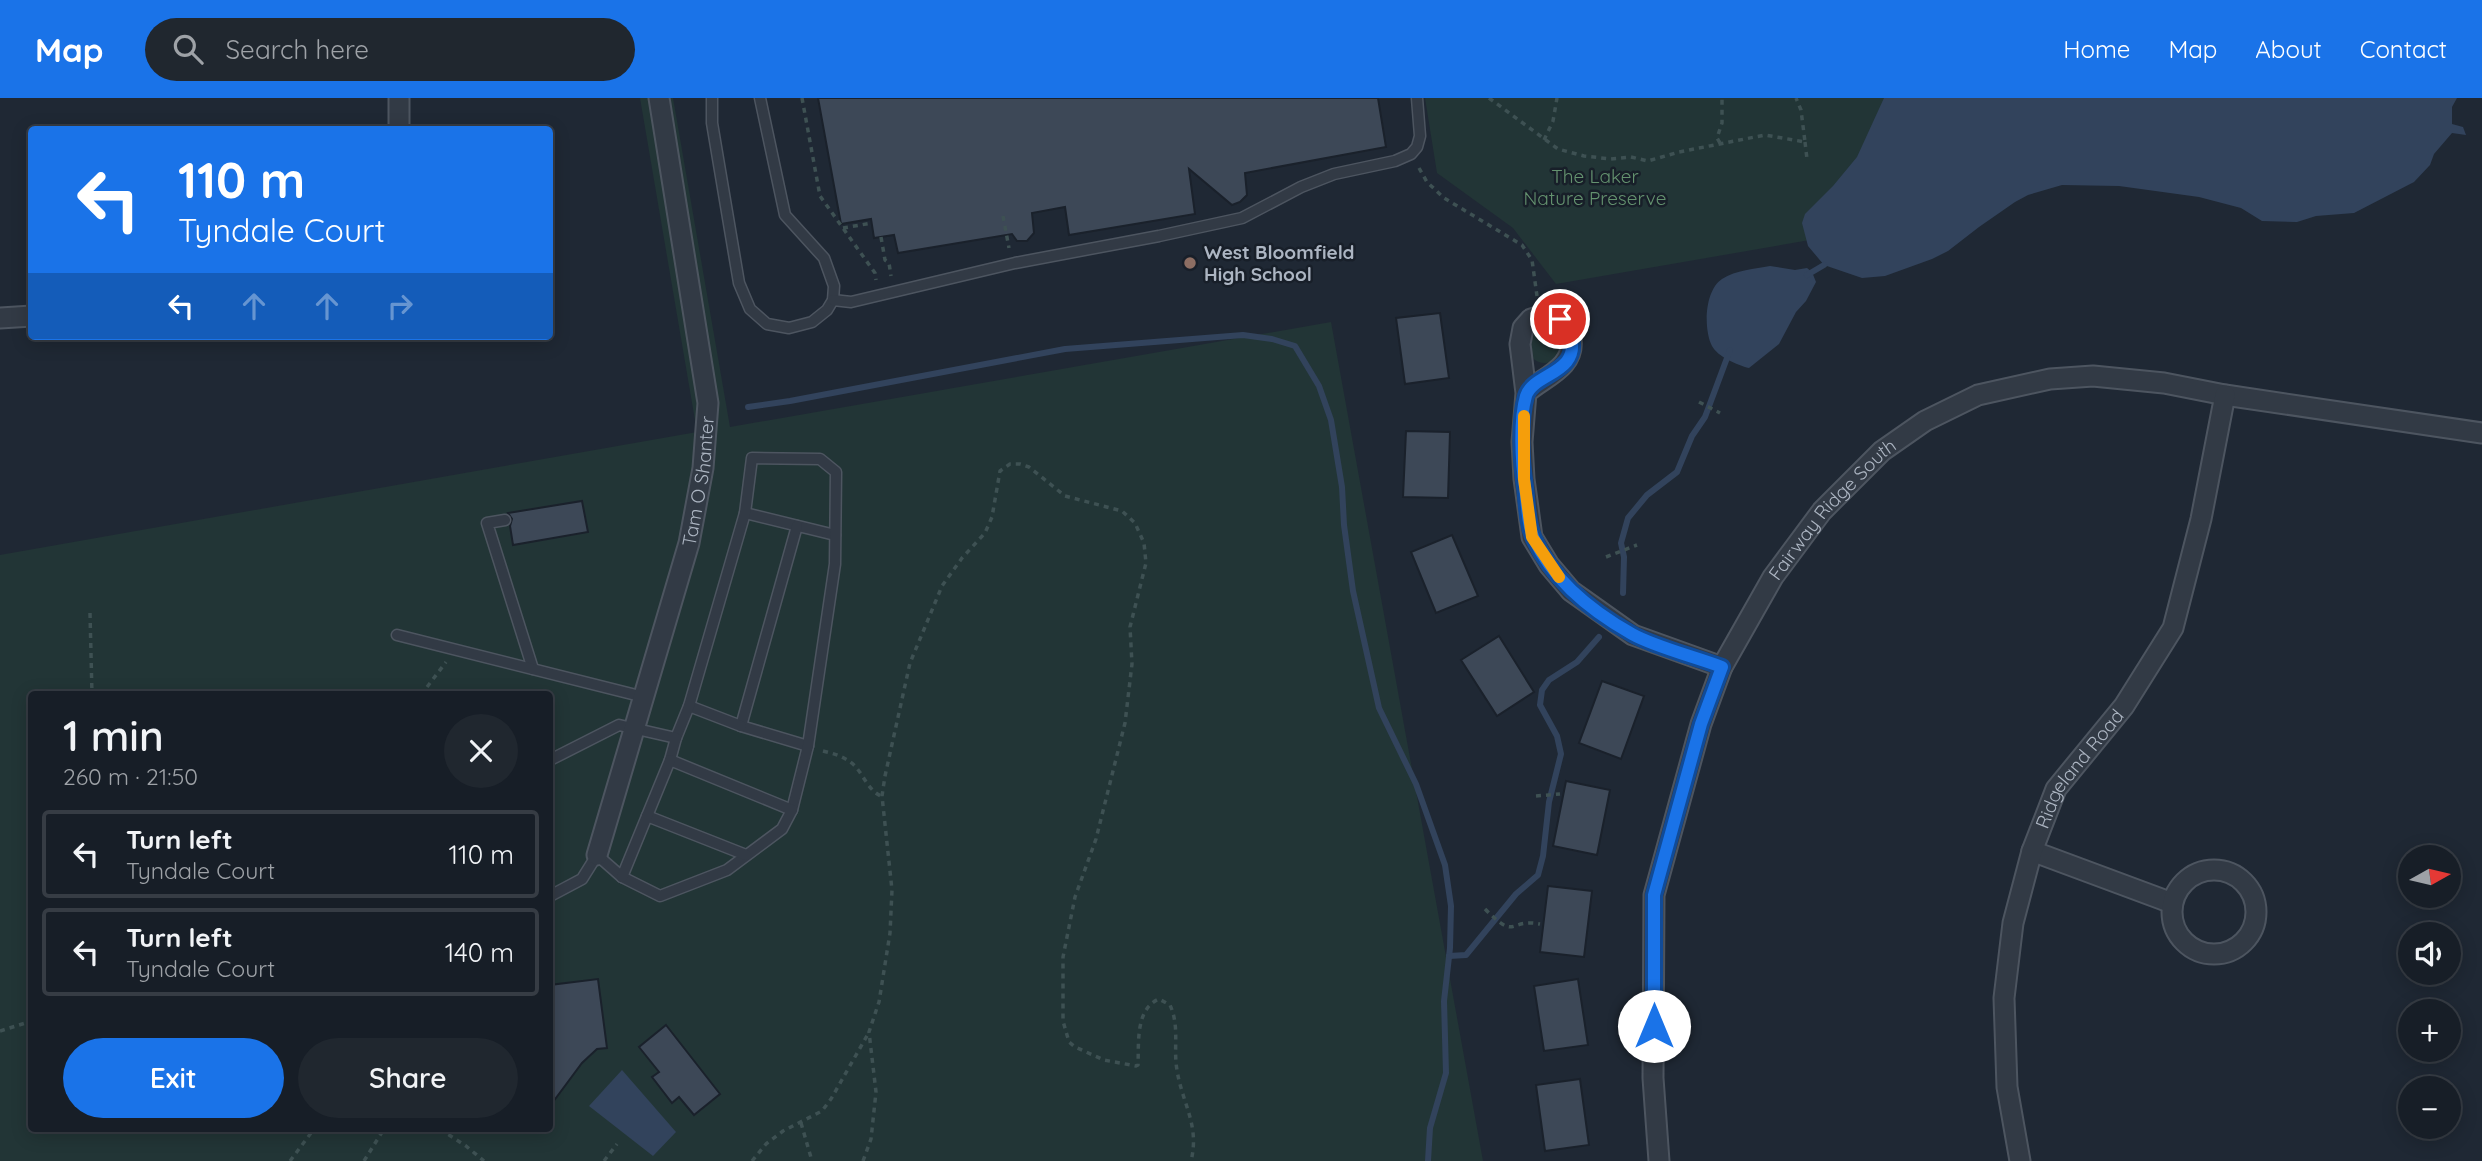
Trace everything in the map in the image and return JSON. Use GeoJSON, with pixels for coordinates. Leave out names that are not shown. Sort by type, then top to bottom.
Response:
{"type":"FeatureCollection","features":[{"type":"Feature","properties":{"kind":"street"},"geometry":{"type":"LineString","coordinates":[[399,126],[400,98]]}},
{"type":"Feature","properties":{"kind":"street","name":"Tam O Shanter"},"geometry":{"type":"LineString","coordinates":[[597,855],[688,543],[703,468],[708,403],[659,98]]}},
{"type":"Feature","properties":{"kind":"street"},"geometry":{"type":"LineString","coordinates":[[1526,393],[1565,363],[1572,343],[1566,324],[1551,313],[1531,319],[1523,328],[1520,344],[1526,393],[1522,443],[1524,479],[1532,537],[1549,565],[1571,591],[1633,635],[1722,667]]}},
{"type":"Feature","properties":{"kind":"street"},"geometry":{"type":"LineString","coordinates":[[0,318],[28,316]]}},
{"type":"Feature","properties":{"kind":"street","name":"Fairway Ridge South"},"geometry":{"type":"LineString","coordinates":[[1659,1161],[1653,1078],[1654,895],[1701,724],[1722,667],[1773,577],[1822,511],[1882,451],[1925,421],[1978,395],[2050,379],[2093,376],[2164,383],[2225,395],[2482,433]]}},
{"type":"Feature","properties":{"kind":"street","name":"Ridgeland Road"},"geometry":{"type":"LineString","coordinates":[[2020,1161],[2007,1087],[2004,998],[2013,923],[2032,850],[2056,789],[2124,706],[2173,628],[2201,519],[2225,395]]}},
{"type":"Feature","properties":{"kind":"street"},"geometry":{"type":"LineString","coordinates":[[2032,850],[2172,902]]}},
{"type":"Feature","properties":{"kind":"street"},"geometry":{"type":"LineString","coordinates":[[2206,870],[2222,871],[2238,877],[2249,889],[2255,905],[2255,921],[2248,936],[2236,947],[2221,954],[2204,953],[2189,946],[2178,934],[2172,919],[2172,902],[2179,887],[2191,876],[2206,870]]}},
{"type":"Feature","properties":{"kind":"lane"},"geometry":{"type":"LineString","coordinates":[[712,98],[712,123],[739,283],[750,309],[767,324],[789,328],[812,322],[827,310],[833,300],[834,286],[824,258],[785,215],[760,98]]}},
{"type":"Feature","properties":{"kind":"lane"},"geometry":{"type":"LineString","coordinates":[[833,300],[851,302],[1011,264],[1242,218],[1301,187],[1334,174],[1395,161],[1411,154],[1417,147],[1420,136],[1417,98]]}},
{"type":"Feature","properties":{"kind":"lane"},"geometry":{"type":"LineString","coordinates":[[553,895],[582,878],[597,855],[622,877],[660,896],[727,870],[782,829],[792,810],[808,747],[835,564],[836,472],[820,459],[752,458],[745,513],[689,706],[622,877]]}},
{"type":"Feature","properties":{"kind":"lane"},"geometry":{"type":"LineString","coordinates":[[745,513],[835,535]]}},
{"type":"Feature","properties":{"kind":"lane"},"geometry":{"type":"LineString","coordinates":[[505,520],[487,523],[533,669]]}},
{"type":"Feature","properties":{"kind":"lane"},"geometry":{"type":"LineString","coordinates":[[741,726],[797,526]]}},
{"type":"Feature","properties":{"kind":"lane"},"geometry":{"type":"LineString","coordinates":[[397,635],[644,697]]}},
{"type":"Feature","properties":{"kind":"lane"},"geometry":{"type":"LineString","coordinates":[[689,706],[808,747]]}},
{"type":"Feature","properties":{"kind":"lane"},"geometry":{"type":"LineString","coordinates":[[553,758],[619,725],[676,738]]}},
{"type":"Feature","properties":{"kind":"lane"},"geometry":{"type":"LineString","coordinates":[[670,760],[792,810]]}},
{"type":"Feature","properties":{"kind":"lane"},"geometry":{"type":"LineString","coordinates":[[647,816],[746,855]]}},
{"type":"Feature","properties":{"kind":"path"},"geometry":{"type":"LineString","coordinates":[[802,98],[820,196],[875,273],[879,296]]}},
{"type":"Feature","properties":{"kind":"path"},"geometry":{"type":"LineString","coordinates":[[1489,98],[1558,149],[1584,156],[1611,159],[1631,157],[1648,161],[1765,135],[1805,142]]}},
{"type":"Feature","properties":{"kind":"path"},"geometry":{"type":"LineString","coordinates":[[1544,140],[1553,121],[1556,98]]}},
{"type":"Feature","properties":{"kind":"path"},"geometry":{"type":"LineString","coordinates":[[1720,143],[1717,138],[1722,123],[1722,98]]}},
{"type":"Feature","properties":{"kind":"path"},"geometry":{"type":"LineString","coordinates":[[1796,98],[1801,110],[1807,159]]}},
{"type":"Feature","properties":{"kind":"path"},"geometry":{"type":"LineString","coordinates":[[1411,154],[1427,182],[1444,198],[1522,245],[1532,260],[1537,281],[1538,316]]}},
{"type":"Feature","properties":{"kind":"path"},"geometry":{"type":"LineString","coordinates":[[1003,216],[1011,264]]}},
{"type":"Feature","properties":{"kind":"path"},"geometry":{"type":"LineString","coordinates":[[843,228],[872,223]]}},
{"type":"Feature","properties":{"kind":"path"},"geometry":{"type":"LineString","coordinates":[[881,237],[894,292]]}},
{"type":"Feature","properties":{"kind":"path"},"geometry":{"type":"LineString","coordinates":[[1699,401],[1720,413]]}},
{"type":"Feature","properties":{"kind":"path"},"geometry":{"type":"LineString","coordinates":[[752,1161],[766,1144],[783,1131],[822,1111],[869,1032],[879,1002],[892,890],[881,796],[910,663],[942,586],[962,558],[985,533],[992,517],[1000,471],[1010,464],[1020,464],[1029,467],[1065,496],[1122,510],[1135,523],[1144,543],[1146,563],[1130,627],[1130,686],[1117,761],[1097,839],[1075,897],[1065,937],[1063,1021],[1066,1037],[1075,1047],[1104,1060],[1136,1066],[1145,1012],[1159,999],[1170,1005],[1176,1024],[1177,1071],[1195,1142],[1191,1161]]}},
{"type":"Feature","properties":{"kind":"path"},"geometry":{"type":"LineString","coordinates":[[1606,557],[1637,545]]}},
{"type":"Feature","properties":{"kind":"path"},"geometry":{"type":"LineString","coordinates":[[90,613],[92,691]]}},
{"type":"Feature","properties":{"kind":"path"},"geometry":{"type":"LineString","coordinates":[[424,691],[456,650]]}},
{"type":"Feature","properties":{"kind":"path"},"geometry":{"type":"LineString","coordinates":[[808,747],[842,756],[853,764],[875,793],[881,796]]}},
{"type":"Feature","properties":{"kind":"path"},"geometry":{"type":"LineString","coordinates":[[1536,796],[1560,794]]}},
{"type":"Feature","properties":{"kind":"path"},"geometry":{"type":"LineString","coordinates":[[1485,909],[1501,925],[1512,928],[1524,923],[1540,924]]}},
{"type":"Feature","properties":{"kind":"path"},"geometry":{"type":"LineString","coordinates":[[0,1031],[28,1022]]}},
{"type":"Feature","properties":{"kind":"path"},"geometry":{"type":"LineString","coordinates":[[863,1161],[871,1139],[876,1092],[869,1032]]}},
{"type":"Feature","properties":{"kind":"path"},"geometry":{"type":"LineString","coordinates":[[801,1123],[812,1161]]}},
{"type":"Feature","properties":{"kind":"path"},"geometry":{"type":"LineString","coordinates":[[290,1161],[312,1132]]}},
{"type":"Feature","properties":{"kind":"path"},"geometry":{"type":"LineString","coordinates":[[364,1161],[382,1132]]}},
{"type":"Feature","properties":{"kind":"path"},"geometry":{"type":"LineString","coordinates":[[445,1132],[484,1161]]}},
{"type":"Feature","properties":{"kind":"path"},"geometry":{"type":"LineString","coordinates":[[604,1161],[617,1144]]}},
{"type":"Feature","properties":{"kind":"green space"},"geometry":{"type":"Polygon","coordinates":[[[640,98],[673,98],[730,427],[1331,322],[1483,1161],[0,1161],[0,555],[697,432],[640,98]]]}},
{"type":"Feature","properties":{"kind":"green space","name":"The Laker Nature Preserve"},"geometry":{"type":"Polygon","coordinates":[[[1425,98],[1965,98],[1984,210],[1556,284],[1513,228],[1437,173],[1425,98]]]}},
{"type":"Feature","properties":{"kind":"green space"},"geometry":{"type":"Polygon","coordinates":[[[1545,327],[1558,332],[1563,345],[1558,358],[1545,363],[1532,358],[1527,345],[1532,332],[1545,327]]]}},
{"type":"Feature","properties":{"kind":"water"},"geometry":{"type":"Polygon","coordinates":[[[1884,98],[2457,98],[2452,107],[2452,124],[2463,127],[2466,135],[2452,133],[2434,154],[2430,165],[2414,182],[2354,213],[2316,216],[2297,222],[2262,221],[2241,208],[2199,197],[2119,186],[2062,185],[2028,195],[2015,202],[1948,251],[1932,259],[1885,276],[1862,278],[1824,265],[1808,246],[1802,223],[1805,214],[1857,157],[1884,98]]]}},
{"type":"Feature","properties":{"kind":"water"},"geometry":{"type":"Polygon","coordinates":[[[1770,266],[1795,270],[1807,268],[1816,282],[1779,344],[1749,368],[1723,357],[1712,346],[1707,329],[1709,300],[1716,284],[1727,276],[1770,266]]]}},
{"type":"Feature","properties":{"kind":"water"},"geometry":{"type":"Polygon","coordinates":[[[622,1070],[676,1132],[653,1156],[589,1106],[622,1070]]]}},
{"type":"Feature","properties":{"kind":"building"},"geometry":{"type":"Polygon","coordinates":[[[818,98],[1378,98],[1386,147],[1245,173],[1247,195],[1232,205],[1189,169],[1195,214],[1069,235],[1065,207],[1032,213],[1034,233],[1027,241],[1017,241],[1012,234],[898,253],[894,235],[874,238],[871,219],[841,224],[818,98]]]}},
{"type":"Feature","properties":{"kind":"building"},"geometry":{"type":"Polygon","coordinates":[[[1440,313],[1449,378],[1405,384],[1396,318],[1440,313]]]}},
{"type":"Feature","properties":{"kind":"building"},"geometry":{"type":"Polygon","coordinates":[[[1406,431],[1450,432],[1448,498],[1403,497],[1406,431]]]}},
{"type":"Feature","properties":{"kind":"building"},"geometry":{"type":"Polygon","coordinates":[[[582,501],[588,532],[513,545],[510,526],[512,519],[508,513],[582,501]]]}},
{"type":"Feature","properties":{"kind":"building"},"geometry":{"type":"Polygon","coordinates":[[[1452,535],[1478,596],[1436,613],[1411,552],[1452,535]]]}},
{"type":"Feature","properties":{"kind":"building"},"geometry":{"type":"Polygon","coordinates":[[[1499,636],[1534,692],[1497,716],[1461,660],[1499,636]]]}},
{"type":"Feature","properties":{"kind":"building"},"geometry":{"type":"Polygon","coordinates":[[[1602,681],[1644,696],[1621,759],[1579,743],[1602,681]]]}},
{"type":"Feature","properties":{"kind":"building"},"geometry":{"type":"Polygon","coordinates":[[[1566,781],[1610,790],[1597,855],[1553,846],[1566,781]]]}},
{"type":"Feature","properties":{"kind":"building"},"geometry":{"type":"Polygon","coordinates":[[[1548,886],[1592,891],[1584,957],[1540,952],[1548,886]]]}},
{"type":"Feature","properties":{"kind":"building"},"geometry":{"type":"Polygon","coordinates":[[[598,979],[607,1048],[597,1049],[582,1063],[553,1102],[553,985],[598,979]]]}},
{"type":"Feature","properties":{"kind":"building"},"geometry":{"type":"Polygon","coordinates":[[[1578,979],[1588,1045],[1544,1051],[1534,986],[1578,979]]]}},
{"type":"Feature","properties":{"kind":"building"},"geometry":{"type":"Polygon","coordinates":[[[666,1025],[720,1094],[694,1115],[679,1097],[672,1103],[652,1077],[659,1072],[639,1047],[666,1025]]]}},
{"type":"Feature","properties":{"kind":"building"},"geometry":{"type":"Polygon","coordinates":[[[1580,1079],[1589,1145],[1545,1151],[1536,1085],[1580,1079]]]}},
{"type":"Feature","properties":{"kind":"waterway"},"geometry":{"type":"LineString","coordinates":[[1807,275],[1824,265]]}},
{"type":"Feature","properties":{"kind":"waterway"},"geometry":{"type":"LineString","coordinates":[[748,407],[1065,349],[1243,335],[1295,346],[1319,386],[1331,420],[1342,487],[1353,591],[1379,708],[1416,784],[1445,865],[1451,906],[1444,1001],[1446,1073],[1430,1128],[1428,1161]]}},
{"type":"Feature","properties":{"kind":"waterway"},"geometry":{"type":"LineString","coordinates":[[1623,593],[1624,557],[1621,543],[1628,518],[1647,495],[1677,472],[1692,436],[1705,417],[1730,350]]}},
{"type":"Feature","properties":{"kind":"waterway"},"geometry":{"type":"LineString","coordinates":[[1449,956],[1466,955],[1516,894],[1538,875],[1543,856],[1549,802],[1561,754],[1557,736],[1540,705],[1542,690],[1549,680],[1577,662],[1599,637]]}},
{"type":"Feature","properties":{"kind":"slow traffic"},"geometry":{"type":"LineString","coordinates":[[1524,416],[1524,479],[1532,537],[1559,577]]}},
{"type":"Feature","properties":{"kind":"place","name":"West Bloomfield High School"},"geometry":{"type":"Point","coordinates":[1190,263]}},
{"type":"Feature","properties":{"kind":"route"},"geometry":{"type":"LineString","coordinates":[[1560,319],[1566,324],[1570,335],[1570,354],[1565,363],[1526,393],[1522,443],[1532,537],[1549,565],[1571,591],[1633,635],[1722,667],[1701,724],[1654,895],[1654,1026]]}}]}
